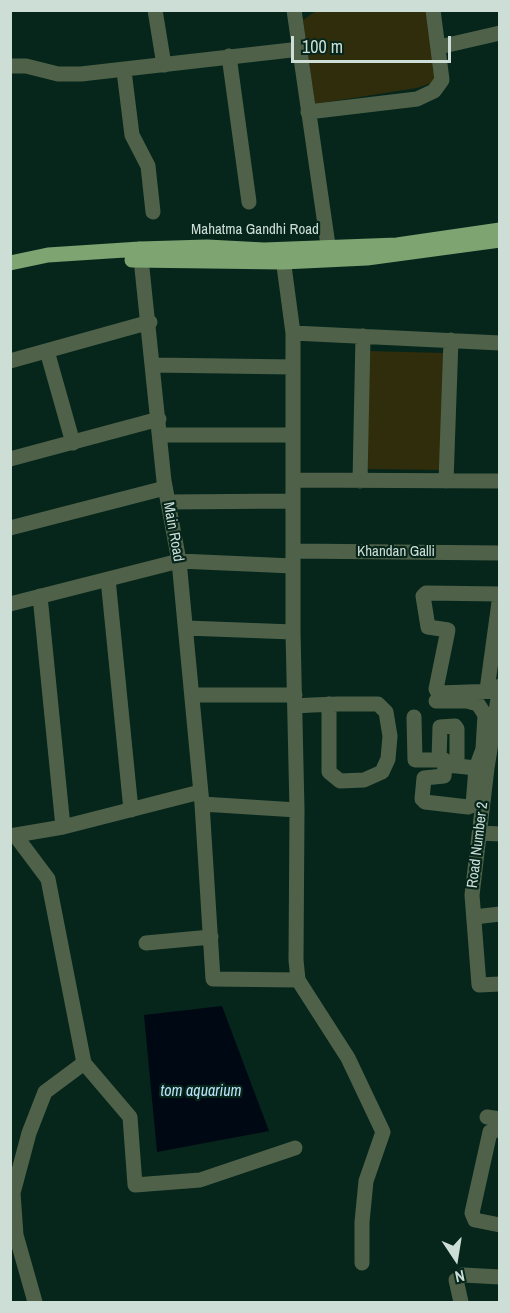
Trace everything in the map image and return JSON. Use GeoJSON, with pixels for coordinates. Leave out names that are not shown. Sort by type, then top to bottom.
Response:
{"type":"FeatureCollection","features":[{"type":"Feature","properties":{"kind":"main road","name":"Mahatma Gandhi Road"},"geometry":{"type":"LineString","coordinates":[[329,253],[500,230]]}},
{"type":"Feature","properties":{"kind":"main road","name":"Mahatma Gandhi Road"},"geometry":{"type":"LineString","coordinates":[[10,263],[48,255],[283,255],[436,251],[500,240]]}},
{"type":"Feature","properties":{"kind":"main road","name":"Mahatma Gandhi Road"},"geometry":{"type":"LineString","coordinates":[[10,270],[141,254]]}},
{"type":"Feature","properties":{"kind":"street"},"geometry":{"type":"LineString","coordinates":[[154,10],[164,65]]}},
{"type":"Feature","properties":{"kind":"street"},"geometry":{"type":"LineString","coordinates":[[294,10],[329,253]]}},
{"type":"Feature","properties":{"kind":"street"},"geometry":{"type":"LineString","coordinates":[[308,112],[417,99],[434,91],[442,80],[433,10]]}},
{"type":"Feature","properties":{"kind":"street"},"geometry":{"type":"LineString","coordinates":[[439,47],[500,33]]}},
{"type":"Feature","properties":{"kind":"street"},"geometry":{"type":"LineString","coordinates":[[10,66],[26,66],[58,74],[124,71],[229,56],[300,49]]}},
{"type":"Feature","properties":{"kind":"street"},"geometry":{"type":"LineString","coordinates":[[229,56],[249,202]]}},
{"type":"Feature","properties":{"kind":"street"},"geometry":{"type":"LineString","coordinates":[[124,71],[132,135],[148,166],[153,212]]}},
{"type":"Feature","properties":{"kind":"street","name":"Main Road"},"geometry":{"type":"LineString","coordinates":[[141,254],[150,322],[166,495],[179,561],[186,628],[201,798],[213,979],[298,980]]}},
{"type":"Feature","properties":{"kind":"street"},"geometry":{"type":"LineString","coordinates":[[283,255],[293,333],[296,960],[298,980],[348,1058],[383,1132],[366,1181],[362,1222],[362,1263]]}},
{"type":"Feature","properties":{"kind":"street"},"geometry":{"type":"LineString","coordinates":[[10,361],[150,322]]}},
{"type":"Feature","properties":{"kind":"street"},"geometry":{"type":"LineString","coordinates":[[293,333],[500,342]]}},
{"type":"Feature","properties":{"kind":"street"},"geometry":{"type":"LineString","coordinates":[[360,481],[363,336]]}},
{"type":"Feature","properties":{"kind":"street"},"geometry":{"type":"LineString","coordinates":[[446,481],[451,340]]}},
{"type":"Feature","properties":{"kind":"street"},"geometry":{"type":"LineString","coordinates":[[47,351],[73,443]]}},
{"type":"Feature","properties":{"kind":"street"},"geometry":{"type":"LineString","coordinates":[[154,365],[292,367]]}},
{"type":"Feature","properties":{"kind":"street"},"geometry":{"type":"LineString","coordinates":[[10,459],[73,443],[159,427],[292,435]]}},
{"type":"Feature","properties":{"kind":"street"},"geometry":{"type":"LineString","coordinates":[[293,480],[500,481]]}},
{"type":"Feature","properties":{"kind":"street"},"geometry":{"type":"LineString","coordinates":[[10,528],[166,495],[293,501]]}},
{"type":"Feature","properties":{"kind":"street","name":"Khandan Galli"},"geometry":{"type":"LineString","coordinates":[[10,604],[179,561],[500,553]]}},
{"type":"Feature","properties":{"kind":"street"},"geometry":{"type":"LineString","coordinates":[[108,579],[131,810]]}},
{"type":"Feature","properties":{"kind":"street"},"geometry":{"type":"LineString","coordinates":[[495,689],[438,693],[436,689],[448,630],[446,627],[428,627],[423,596],[426,593],[500,595]]}},
{"type":"Feature","properties":{"kind":"street","name":"Road Number 2"},"geometry":{"type":"LineString","coordinates":[[500,595],[495,689],[481,768],[481,832],[472,895],[479,985],[500,984]]}},
{"type":"Feature","properties":{"kind":"street"},"geometry":{"type":"LineString","coordinates":[[40,596],[63,826]]}},
{"type":"Feature","properties":{"kind":"street"},"geometry":{"type":"LineString","coordinates":[[186,628],[293,632]]}},
{"type":"Feature","properties":{"kind":"street"},"geometry":{"type":"LineString","coordinates":[[192,695],[329,704],[378,704],[386,712],[390,736],[388,759],[382,772],[364,780],[340,781],[328,772],[329,704]]}},
{"type":"Feature","properties":{"kind":"street"},"geometry":{"type":"LineString","coordinates":[[436,701],[467,701],[478,704],[483,710],[483,749],[473,805],[468,807],[425,802],[422,799],[424,778],[444,776],[447,764]]}},
{"type":"Feature","properties":{"kind":"street"},"geometry":{"type":"LineString","coordinates":[[414,717],[413,756],[415,759],[481,768]]}},
{"type":"Feature","properties":{"kind":"street"},"geometry":{"type":"LineString","coordinates":[[294,1148],[200,1180],[135,1185],[130,1117],[84,1063],[48,879],[13,835],[201,798],[297,810]]}},
{"type":"Feature","properties":{"kind":"street"},"geometry":{"type":"LineString","coordinates":[[481,832],[500,834]]}},
{"type":"Feature","properties":{"kind":"street"},"geometry":{"type":"LineString","coordinates":[[474,917],[500,914]]}},
{"type":"Feature","properties":{"kind":"street"},"geometry":{"type":"LineString","coordinates":[[146,943],[211,937]]}},
{"type":"Feature","properties":{"kind":"street"},"geometry":{"type":"LineString","coordinates":[[35,1302],[13,1238],[14,1193],[29,1133],[45,1092],[84,1063]]}},
{"type":"Feature","properties":{"kind":"street"},"geometry":{"type":"LineString","coordinates":[[500,1129],[493,1129],[490,1132],[472,1213],[475,1220],[500,1225]]}},
{"type":"Feature","properties":{"kind":"street"},"geometry":{"type":"LineString","coordinates":[[461,1302],[456,1280],[463,1275],[500,1277]]}},
{"type":"Feature","properties":{"kind":"shaded area"},"geometry":{"type":"Polygon","coordinates":[[[316,11],[435,11],[437,81],[417,88],[315,104],[303,20],[316,11]]]}},
{"type":"Feature","properties":{"kind":"shaded area"},"geometry":{"type":"Polygon","coordinates":[[[368,351],[445,353],[442,470],[368,469],[368,351]]]}},
{"type":"Feature","properties":{"kind":"water","name":"tom aquarium"},"geometry":{"type":"Polygon","coordinates":[[[222,1006],[269,1131],[157,1152],[144,1015],[222,1006]]]}}]}
